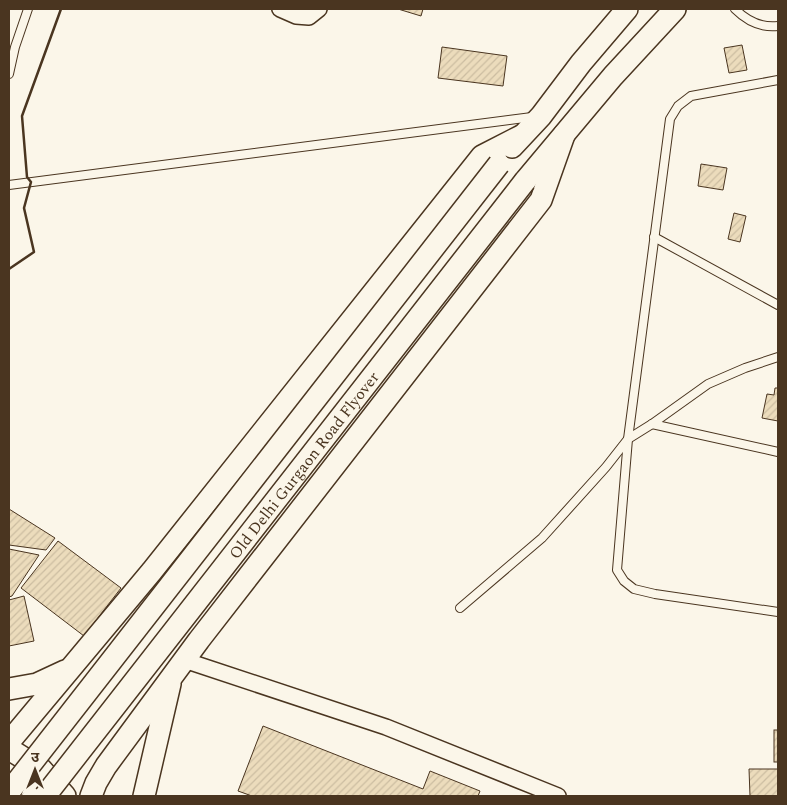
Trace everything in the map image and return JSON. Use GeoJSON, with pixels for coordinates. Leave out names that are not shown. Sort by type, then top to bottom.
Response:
{"type":"FeatureCollection","features":[{"type":"Feature","properties":{"kind":"main road"},"geometry":{"type":"LineString","coordinates":[[9,742],[152,571],[482,156],[521,136],[540,116],[581,63],[627,9]]}},
{"type":"Feature","properties":{"kind":"main road","name":"Old Delhi Gurgaon Road Flyover"},"geometry":{"type":"LineString","coordinates":[[45,796],[526,181],[613,76],[675,9]]}},
{"type":"Feature","properties":{"kind":"main road"},"geometry":{"type":"LineString","coordinates":[[91,796],[106,766],[171,677],[541,200],[564,135]]}},
{"type":"Feature","properties":{"kind":"main road","name":"Old Delhi Gurgaon Road Flyover"},"geometry":{"type":"LineString","coordinates":[[9,792],[521,136]]}},
{"type":"Feature","properties":{"kind":"main road"},"geometry":{"type":"LineString","coordinates":[[9,689],[37,684],[72,668]]}},
{"type":"Feature","properties":{"kind":"main road"},"geometry":{"type":"LineString","coordinates":[[144,796],[171,677]]}},
{"type":"Feature","properties":{"kind":"main road"},"geometry":{"type":"LineString","coordinates":[[9,749],[41,769],[65,796]]}},
{"type":"Feature","properties":{"kind":"street"},"geometry":{"type":"LineString","coordinates":[[280,9],[296,16],[309,17],[319,9]]}},
{"type":"Feature","properties":{"kind":"street"},"geometry":{"type":"LineString","coordinates":[[184,660],[386,726],[558,796]]}},
{"type":"Feature","properties":{"kind":"lane"},"geometry":{"type":"LineString","coordinates":[[9,74],[15,46],[28,9]]}},
{"type":"Feature","properties":{"kind":"lane"},"geometry":{"type":"LineString","coordinates":[[735,9],[755,24],[770,27],[778,26]]}},
{"type":"Feature","properties":{"kind":"lane"},"geometry":{"type":"LineString","coordinates":[[778,80],[691,96],[678,106],[670,119],[628,439],[617,570],[624,581],[634,589],[655,594],[778,612]]}},
{"type":"Feature","properties":{"kind":"lane"},"geometry":{"type":"LineString","coordinates":[[9,185],[540,116]]}},
{"type":"Feature","properties":{"kind":"lane"},"geometry":{"type":"LineString","coordinates":[[654,237],[778,305]]}},
{"type":"Feature","properties":{"kind":"lane"},"geometry":{"type":"LineString","coordinates":[[460,608],[542,538],[606,468],[628,439],[708,384],[745,368],[778,357]]}},
{"type":"Feature","properties":{"kind":"lane"},"geometry":{"type":"LineString","coordinates":[[652,424],[778,452]]}},
{"type":"Feature","properties":{"kind":"building"},"geometry":{"type":"Polygon","coordinates":[[[398,9],[423,9],[421,16],[398,9]]]}},
{"type":"Feature","properties":{"kind":"building"},"geometry":{"type":"Polygon","coordinates":[[[742,45],[747,70],[729,73],[724,48],[742,45]]]}},
{"type":"Feature","properties":{"kind":"building"},"geometry":{"type":"Polygon","coordinates":[[[442,47],[507,56],[503,86],[438,78],[442,47]]]}},
{"type":"Feature","properties":{"kind":"building"},"geometry":{"type":"Polygon","coordinates":[[[701,164],[727,168],[723,190],[698,186],[701,164]]]}},
{"type":"Feature","properties":{"kind":"building"},"geometry":{"type":"Polygon","coordinates":[[[734,213],[746,216],[740,242],[728,239],[734,213]]]}},
{"type":"Feature","properties":{"kind":"building"},"geometry":{"type":"Polygon","coordinates":[[[775,388],[778,388],[778,421],[762,418],[767,394],[774,395],[775,388]]]}},
{"type":"Feature","properties":{"kind":"building"},"geometry":{"type":"Polygon","coordinates":[[[9,509],[55,538],[46,550],[9,545],[9,509]]]}},
{"type":"Feature","properties":{"kind":"building"},"geometry":{"type":"Polygon","coordinates":[[[58,541],[121,588],[84,636],[21,588],[58,541]]]}},
{"type":"Feature","properties":{"kind":"building"},"geometry":{"type":"Polygon","coordinates":[[[9,549],[39,555],[12,596],[9,597],[9,549]]]}},
{"type":"Feature","properties":{"kind":"building"},"geometry":{"type":"Polygon","coordinates":[[[24,596],[34,641],[9,646],[9,600],[24,596]]]}},
{"type":"Feature","properties":{"kind":"building"},"geometry":{"type":"Polygon","coordinates":[[[263,726],[423,789],[430,771],[480,791],[478,796],[252,796],[238,791],[263,726]]]}},
{"type":"Feature","properties":{"kind":"building"},"geometry":{"type":"Polygon","coordinates":[[[774,730],[778,730],[778,762],[774,762],[774,730]]]}},
{"type":"Feature","properties":{"kind":"building"},"geometry":{"type":"Polygon","coordinates":[[[749,769],[778,769],[778,796],[750,796],[749,769]]]}},
{"type":"Feature","properties":{"kind":"wall"},"geometry":{"type":"LineString","coordinates":[[9,269],[34,252],[24,208],[31,182],[27,177],[22,116],[61,9]]}}]}
